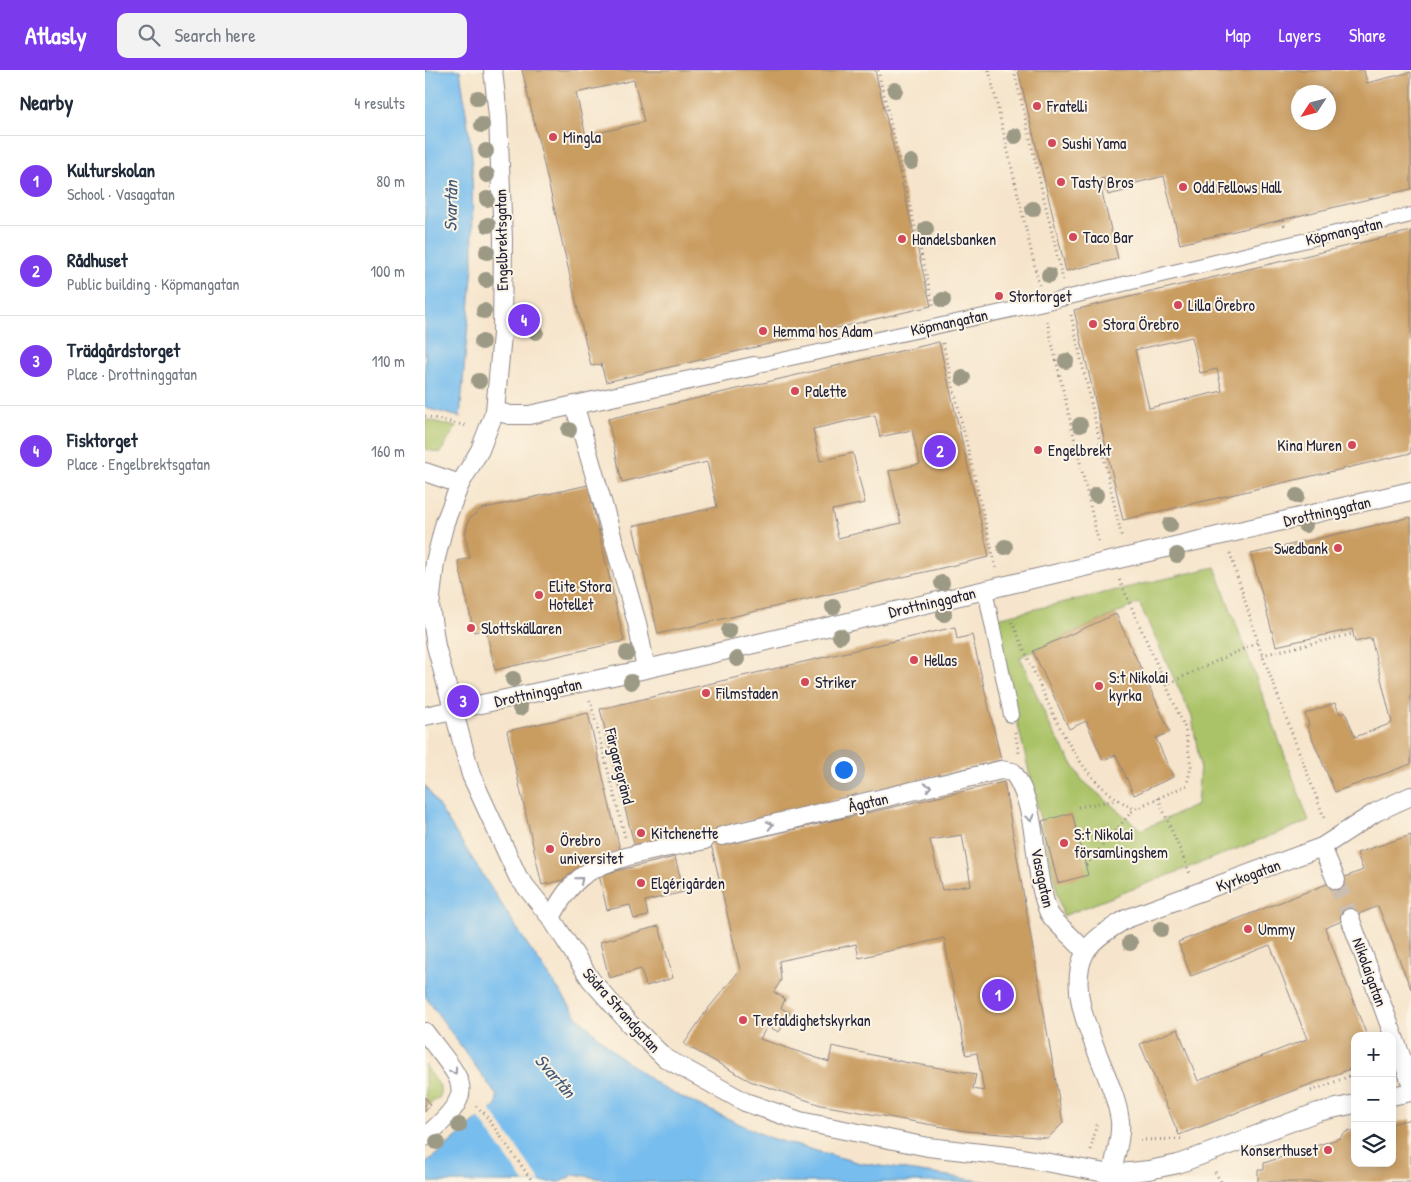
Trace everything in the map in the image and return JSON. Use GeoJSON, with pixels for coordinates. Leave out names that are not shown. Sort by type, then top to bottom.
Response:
{"type":"FeatureCollection","features":[{"type":"Feature","properties":{"kind":"street","name":"Engelbrektsgatan"},"geometry":{"type":"LineString","coordinates":[[460,484],[480,450],[495,411],[502,334],[503,240],[498,116],[493,70]]}},
{"type":"Feature","properties":{"kind":"street","name":"Köpmangatan"},"geometry":{"type":"LineString","coordinates":[[495,411],[529,415],[575,407],[1057,300],[1411,215]]}},
{"type":"Feature","properties":{"kind":"street"},"geometry":{"type":"LineString","coordinates":[[575,407],[637,623],[646,669]]}},
{"type":"Feature","properties":{"kind":"street"},"geometry":{"type":"LineString","coordinates":[[427,472],[460,484]]}},
{"type":"Feature","properties":{"kind":"street","name":"Södra Strandgatan"},"geometry":{"type":"LineString","coordinates":[[460,484],[445,522],[435,562],[430,606],[436,646],[471,775],[517,877],[551,918],[591,980],[629,1023],[658,1051],[702,1080],[745,1102],[800,1121],[928,1147],[1087,1168],[1111,1178],[1179,1164],[1318,1112],[1351,1105]]}},
{"type":"Feature","properties":{"kind":"street","name":"Drottninggatan"},"geometry":{"type":"LineString","coordinates":[[425,716],[646,669],[1411,491]]}},
{"type":"Feature","properties":{"kind":"street"},"geometry":{"type":"LineString","coordinates":[[991,589],[1011,715]]}},
{"type":"Feature","properties":{"kind":"street","name":"Ågatan"},"geometry":{"type":"LineString","coordinates":[[722,836],[1001,770],[1013,772]]}},
{"type":"Feature","properties":{"kind":"street","name":"Vasagatan"},"geometry":{"type":"LineString","coordinates":[[1013,772],[1021,784],[1031,818],[1049,914],[1075,938],[1085,952]]}},
{"type":"Feature","properties":{"kind":"street","name":"Kyrkogatan"},"geometry":{"type":"LineString","coordinates":[[1085,952],[1104,932],[1126,919],[1322,847],[1376,812],[1411,796]]}},
{"type":"Feature","properties":{"kind":"street"},"geometry":{"type":"LineString","coordinates":[[551,918],[564,896],[581,877],[607,862],[705,840]]}},
{"type":"Feature","properties":{"kind":"street"},"geometry":{"type":"LineString","coordinates":[[1322,847],[1336,880]]}},
{"type":"Feature","properties":{"kind":"street","name":"Nikolaigatan"},"geometry":{"type":"LineString","coordinates":[[1350,918],[1411,1083]]}},
{"type":"Feature","properties":{"kind":"street"},"geometry":{"type":"LineString","coordinates":[[1085,952],[1077,987],[1083,1011],[1113,1094],[1120,1123],[1111,1178]]}},
{"type":"Feature","properties":{"kind":"street"},"geometry":{"type":"LineString","coordinates":[[425,1032],[459,1078],[462,1094],[457,1107],[425,1137]]}},
{"type":"Feature","properties":{"kind":"street"},"geometry":{"type":"LineString","coordinates":[[1396,1095],[1411,1092]]}},
{"type":"Feature","properties":{"kind":"path"},"geometry":{"type":"LineString","coordinates":[[425,416],[460,424]]}},
{"type":"Feature","properties":{"kind":"path"},"geometry":{"type":"LineString","coordinates":[[1086,865],[1133,809],[1187,785],[1191,766],[1185,728],[1111,562]]}},
{"type":"Feature","properties":{"kind":"path"},"geometry":{"type":"LineString","coordinates":[[1236,572],[1262,655],[1324,813]]}},
{"type":"Feature","properties":{"kind":"path"},"geometry":{"type":"LineString","coordinates":[[991,589],[1063,732],[1089,773],[1118,800],[1133,809]]}},
{"type":"Feature","properties":{"kind":"path"},"geometry":{"type":"LineString","coordinates":[[1262,655],[1353,634]]}},
{"type":"Feature","properties":{"kind":"path"},"geometry":{"type":"LineString","coordinates":[[1165,685],[1258,642]]}},
{"type":"Feature","properties":{"kind":"path","name":"Färgaregränd"},"geometry":{"type":"LineString","coordinates":[[586,682],[630,857]]}},
{"type":"Feature","properties":{"kind":"path"},"geometry":{"type":"LineString","coordinates":[[1011,715],[1019,755],[1013,772]]}},
{"type":"Feature","properties":{"kind":"path"},"geometry":{"type":"LineString","coordinates":[[1158,798],[1191,876]]}},
{"type":"Feature","properties":{"kind":"path"},"geometry":{"type":"LineString","coordinates":[[1078,807],[1118,800]]}},
{"type":"Feature","properties":{"kind":"path"},"geometry":{"type":"LineString","coordinates":[[1310,1091],[1351,1076]]}},
{"type":"Feature","properties":{"kind":"path"},"geometry":{"type":"LineString","coordinates":[[484,1113],[533,1182]]}},
{"type":"Feature","properties":{"kind":"path"},"geometry":{"type":"LineString","coordinates":[[1094,1136],[1159,1141],[1185,1138]]}},
{"type":"Feature","properties":{"kind":"green space"},"geometry":{"type":"Polygon","coordinates":[[[425,419],[456,427],[440,453],[425,449],[425,419]]]}},
{"type":"Feature","properties":{"kind":"green space"},"geometry":{"type":"Polygon","coordinates":[[[1215,567],[1309,821],[1063,916],[993,619],[1215,567]],[[1139,603],[1020,657],[1051,728],[1082,780],[1141,830],[1197,805],[1200,765],[1192,717],[1139,603]]]}},
{"type":"Feature","properties":{"kind":"green space"},"geometry":{"type":"Polygon","coordinates":[[[425,1065],[440,1086],[440,1097],[430,1104],[425,1097],[425,1065]]]}},
{"type":"Feature","properties":{"kind":"water","name":"Svartån"},"geometry":{"type":"Polygon","coordinates":[[[425,70],[460,70],[472,155],[473,265],[460,417],[425,408],[425,70]]]}},
{"type":"Feature","properties":{"kind":"water"},"geometry":{"type":"Polygon","coordinates":[[[425,785],[527,944],[577,1016],[619,1056],[664,1089],[770,1138],[860,1163],[988,1182],[619,1182],[575,1174],[560,1182],[425,1182],[425,1164],[496,1106],[497,1096],[425,996],[425,785]]]}},
{"type":"Feature","properties":{"kind":"pier"},"geometry":{"type":"Polygon","coordinates":[[[490,1109],[541,1182],[524,1182],[478,1117],[490,1109]]]}},
{"type":"Feature","properties":{"kind":"building"},"geometry":{"type":"Polygon","coordinates":[[[522,70],[875,70],[931,306],[606,382],[601,364],[591,366],[522,70]],[[634,80],[576,93],[586,136],[644,122],[634,80]]]}},
{"type":"Feature","properties":{"kind":"building"},"geometry":{"type":"Polygon","coordinates":[[[1018,70],[1364,70],[1367,83],[1411,72],[1411,189],[1180,244],[1164,176],[1128,185],[1129,190],[1108,195],[1104,178],[1099,180],[1118,259],[1066,271],[1018,70]]]}},
{"type":"Feature","properties":{"kind":"building"},"geometry":{"type":"Polygon","coordinates":[[[1411,231],[1411,453],[1123,520],[1074,310],[1411,231]],[[1192,337],[1135,350],[1149,408],[1222,391],[1217,369],[1200,373],[1192,337]]]}},
{"type":"Feature","properties":{"kind":"building"},"geometry":{"type":"Polygon","coordinates":[[[939,342],[989,557],[658,634],[633,526],[717,507],[707,462],[622,482],[608,419],[939,342]],[[875,415],[813,429],[820,461],[853,453],[865,503],[832,510],[838,538],[901,523],[889,471],[920,464],[912,430],[880,437],[875,415]]]}},
{"type":"Feature","properties":{"kind":"building","name":"Elite Stora Hotellet"},"geometry":{"type":"Polygon","coordinates":[[[588,485],[624,641],[495,670],[486,629],[474,632],[458,561],[470,558],[465,535],[469,519],[481,509],[588,485]]]}},
{"type":"Feature","properties":{"kind":"building"},"geometry":{"type":"Polygon","coordinates":[[[1411,517],[1411,764],[1335,792],[1307,726],[1309,725],[1305,714],[1335,703],[1340,714],[1345,712],[1355,737],[1392,723],[1371,638],[1355,642],[1352,629],[1276,646],[1251,554],[1411,517]]]}},
{"type":"Feature","properties":{"kind":"building","name":"S:t Nikolai kyrka"},"geometry":{"type":"Polygon","coordinates":[[[1116,614],[1170,732],[1156,738],[1173,777],[1134,795],[1116,755],[1103,760],[1086,721],[1069,729],[1033,651],[1116,614]]]}},
{"type":"Feature","properties":{"kind":"building"},"geometry":{"type":"Polygon","coordinates":[[[955,627],[957,639],[972,635],[1001,760],[719,828],[730,844],[1004,782],[1063,1123],[1048,1138],[966,1131],[821,1105],[750,1081],[684,1044],[707,1010],[740,970],[712,848],[702,832],[635,848],[600,709],[955,627]],[[962,835],[930,840],[942,890],[971,885],[962,835]],[[944,938],[859,958],[856,944],[779,961],[781,980],[774,992],[785,999],[781,1008],[790,1013],[779,1032],[767,1026],[760,1039],[829,1062],[832,1046],[904,1062],[976,1074],[973,1089],[984,1091],[977,1053],[966,1055],[944,938]]]}},
{"type":"Feature","properties":{"kind":"building"},"geometry":{"type":"Polygon","coordinates":[[[588,713],[620,850],[563,880],[542,885],[507,731],[588,713]]]}},
{"type":"Feature","properties":{"kind":"building","name":"S:t Nikolai församlingshem"},"geometry":{"type":"Polygon","coordinates":[[[1072,813],[1088,875],[1058,883],[1042,821],[1072,813]]]}},
{"type":"Feature","properties":{"kind":"building"},"geometry":{"type":"Polygon","coordinates":[[[1411,835],[1411,989],[1378,906],[1325,928],[1365,1032],[1351,1032],[1351,1069],[1179,1135],[1140,1044],[1178,1029],[1198,1081],[1307,1039],[1270,945],[1191,976],[1178,942],[1363,870],[1357,853],[1411,835]]]}},
{"type":"Feature","properties":{"kind":"building","name":"Elgérigården"},"geometry":{"type":"Polygon","coordinates":[[[675,857],[684,892],[645,901],[648,916],[634,919],[630,905],[607,910],[599,875],[675,857]]]}},
{"type":"Feature","properties":{"kind":"building"},"geometry":{"type":"Polygon","coordinates":[[[659,926],[673,978],[646,986],[641,969],[609,978],[600,942],[659,926]]]}},
{"type":"Feature","properties":{"kind":"building"},"geometry":{"type":"Polygon","coordinates":[[[425,1097],[430,1104],[425,1112],[425,1097]]]}},
{"type":"Feature","properties":{"kind":"building","name":"Konserthuset"},"geometry":{"type":"Polygon","coordinates":[[[1411,1119],[1411,1182],[1258,1182],[1258,1170],[1264,1170],[1264,1163],[1340,1138],[1350,1130],[1351,1167],[1396,1167],[1396,1123],[1411,1119]]]}},
{"type":"Feature","properties":{"kind":"tunnel"},"geometry":{"type":"LineString","coordinates":[[1336,880],[1350,918]]}},
{"type":"Feature","properties":{"kind":"place","name":"Fratelli"},"geometry":{"type":"Point","coordinates":[1037,106]}},
{"type":"Feature","properties":{"kind":"place","name":"Mingla"},"geometry":{"type":"Point","coordinates":[553,137]}},
{"type":"Feature","properties":{"kind":"place","name":"Sushi Yama"},"geometry":{"type":"Point","coordinates":[1052,143]}},
{"type":"Feature","properties":{"kind":"place","name":"Tasty Bros"},"geometry":{"type":"Point","coordinates":[1061,182]}},
{"type":"Feature","properties":{"kind":"place","name":"Odd Fellows Hall"},"geometry":{"type":"Point","coordinates":[1183,187]}},
{"type":"Feature","properties":{"kind":"place","name":"Taco Bar"},"geometry":{"type":"Point","coordinates":[1073,237]}},
{"type":"Feature","properties":{"kind":"place","name":"Handelsbanken"},"geometry":{"type":"Point","coordinates":[902,239]}},
{"type":"Feature","properties":{"kind":"place","name":"Stortorget"},"geometry":{"type":"Point","coordinates":[999,296]}},
{"type":"Feature","properties":{"kind":"place","name":"Lilla Örebro"},"geometry":{"type":"Point","coordinates":[1178,305]}},
{"type":"Feature","properties":{"kind":"place","name":"Fisktorget"},"geometry":{"type":"Point","coordinates":[524,320]}},
{"type":"Feature","properties":{"kind":"place","name":"Stora Örebro"},"geometry":{"type":"Point","coordinates":[1093,324]}},
{"type":"Feature","properties":{"kind":"place","name":"Hemma hos Adam"},"geometry":{"type":"Point","coordinates":[763,331]}},
{"type":"Feature","properties":{"kind":"place","name":"Palette"},"geometry":{"type":"Point","coordinates":[795,391]}},
{"type":"Feature","properties":{"kind":"place","name":"Kina Muren"},"geometry":{"type":"Point","coordinates":[1352,445]}},
{"type":"Feature","properties":{"kind":"place","name":"Engelbrekt"},"geometry":{"type":"Point","coordinates":[1038,450]}},
{"type":"Feature","properties":{"kind":"place","name":"Rådhuset"},"geometry":{"type":"Point","coordinates":[940,451]}},
{"type":"Feature","properties":{"kind":"place","name":"Swedbank"},"geometry":{"type":"Point","coordinates":[1338,548]}},
{"type":"Feature","properties":{"kind":"place","name":"Elite Stora Hotellet"},"geometry":{"type":"Point","coordinates":[539,595]}},
{"type":"Feature","properties":{"kind":"place","name":"Slottskällaren"},"geometry":{"type":"Point","coordinates":[471,628]}},
{"type":"Feature","properties":{"kind":"place","name":"Hellas"},"geometry":{"type":"Point","coordinates":[914,660]}},
{"type":"Feature","properties":{"kind":"place","name":"Striker"},"geometry":{"type":"Point","coordinates":[805,682]}},
{"type":"Feature","properties":{"kind":"place","name":"S:t Nikolai kyrka"},"geometry":{"type":"Point","coordinates":[1099,686]}},
{"type":"Feature","properties":{"kind":"place","name":"Filmstaden"},"geometry":{"type":"Point","coordinates":[706,693]}},
{"type":"Feature","properties":{"kind":"place","name":"Trädgårdstorget"},"geometry":{"type":"Point","coordinates":[463,701]}},
{"type":"Feature","properties":{"kind":"place","name":"Kitchenette"},"geometry":{"type":"Point","coordinates":[641,833]}},
{"type":"Feature","properties":{"kind":"place","name":"S:t Nikolai församlingshem"},"geometry":{"type":"Point","coordinates":[1064,843]}},
{"type":"Feature","properties":{"kind":"place","name":"Örebro universitet"},"geometry":{"type":"Point","coordinates":[550,849]}},
{"type":"Feature","properties":{"kind":"place","name":"Elgérigården"},"geometry":{"type":"Point","coordinates":[641,883]}},
{"type":"Feature","properties":{"kind":"place","name":"Ummy"},"geometry":{"type":"Point","coordinates":[1248,929]}},
{"type":"Feature","properties":{"kind":"place","name":"Kulturskolan"},"geometry":{"type":"Point","coordinates":[998,995]}},
{"type":"Feature","properties":{"kind":"place","name":"Trefaldighetskyrkan"},"geometry":{"type":"Point","coordinates":[743,1020]}},
{"type":"Feature","properties":{"kind":"place","name":"Konserthuset"},"geometry":{"type":"Point","coordinates":[1328,1150]}}]}
